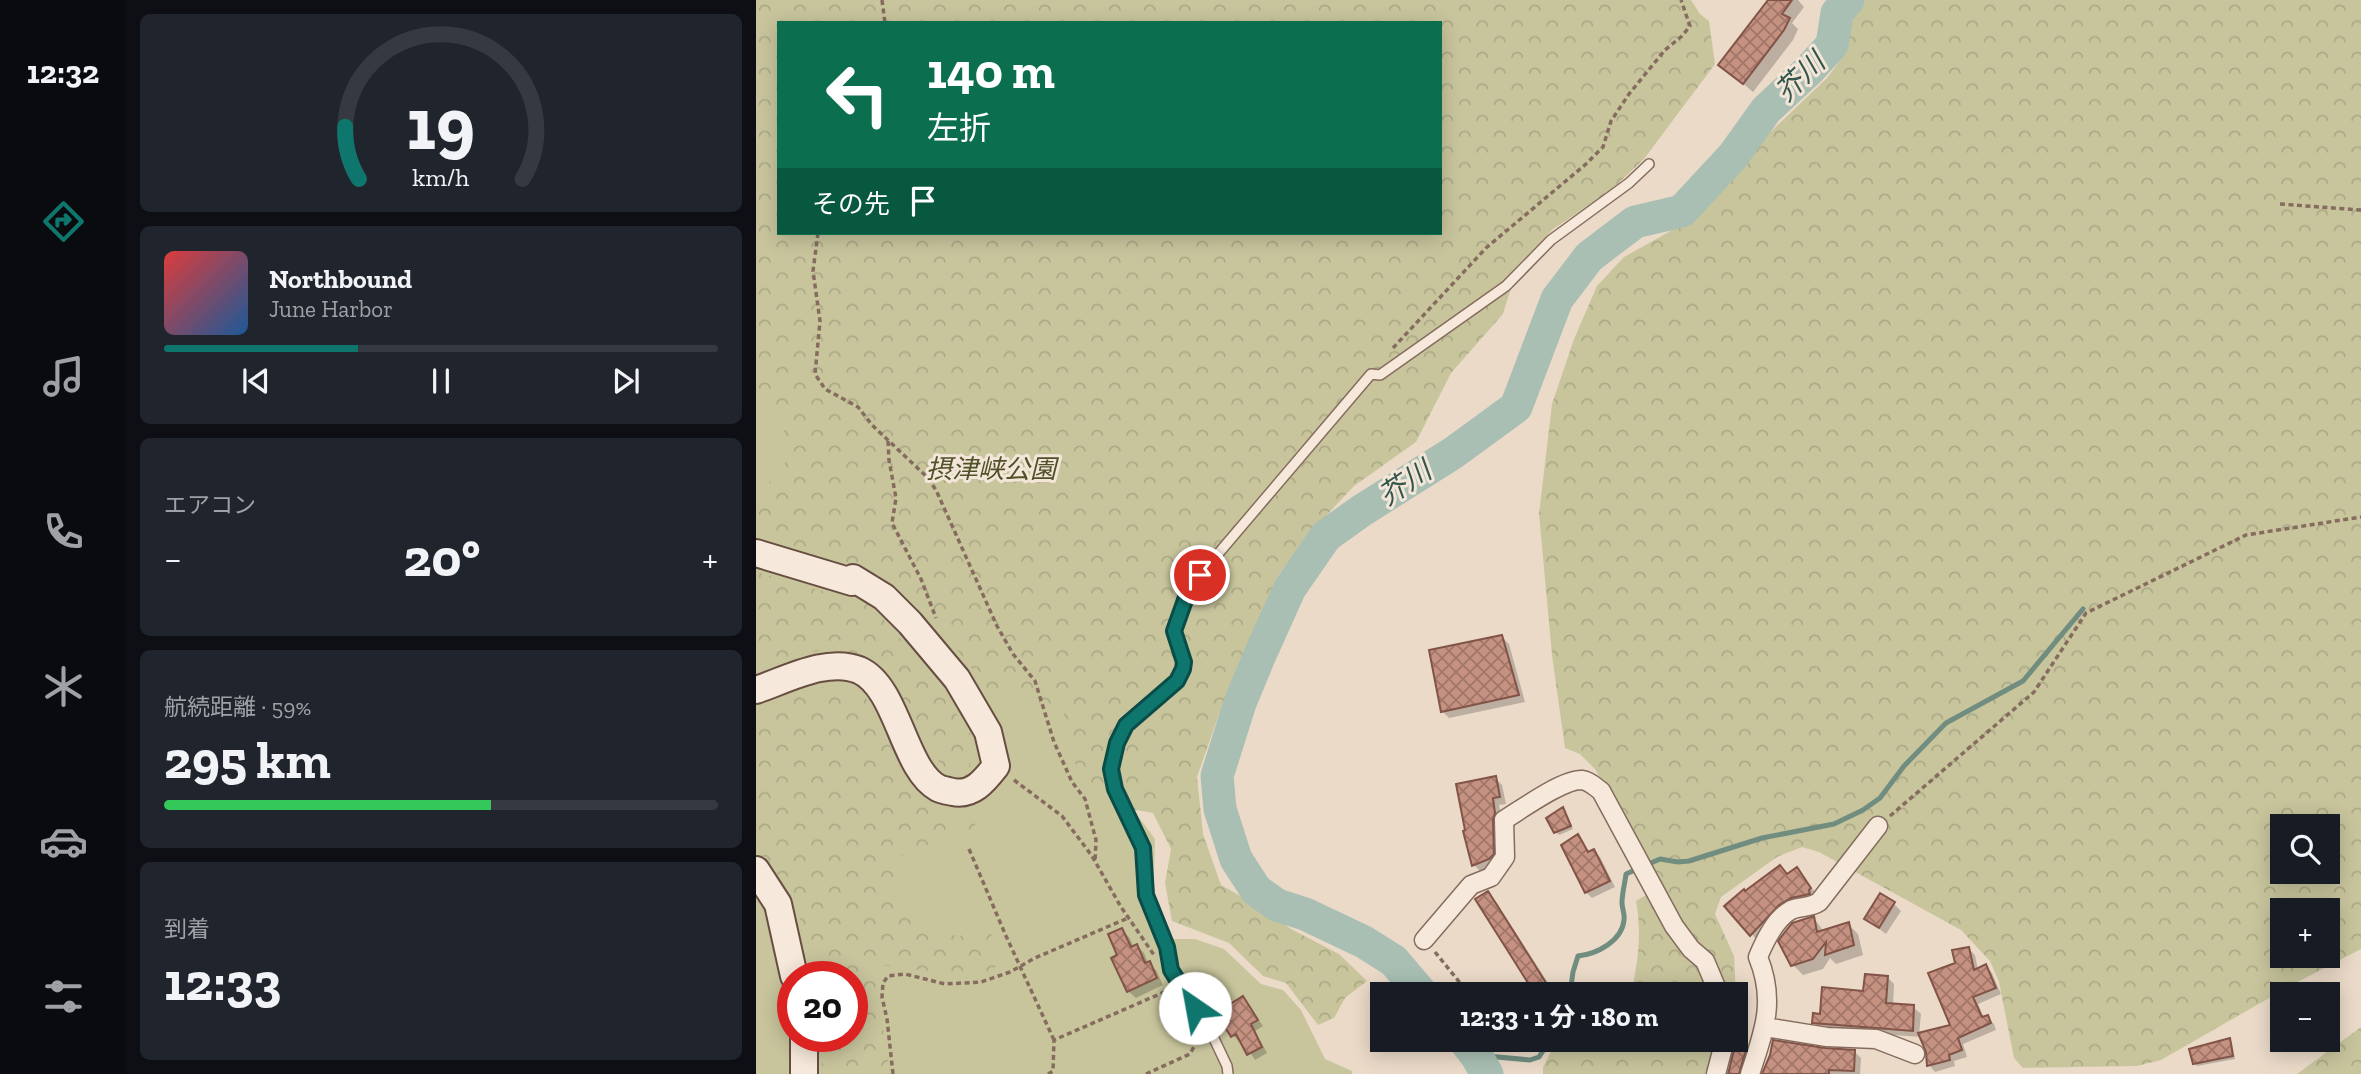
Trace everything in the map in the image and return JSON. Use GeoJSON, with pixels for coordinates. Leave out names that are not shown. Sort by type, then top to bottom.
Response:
{"type":"FeatureCollection","features":[{"type":"Feature","properties":{"kind":"street"},"geometry":{"type":"LineString","coordinates":[[756,553],[852,582],[853,578],[884,597],[910,622],[957,678],[988,732],[996,766],[982,785],[962,794],[939,789],[924,776],[879,685],[860,670],[837,665],[756,690]]}},
{"type":"Feature","properties":{"kind":"street"},"geometry":{"type":"LineString","coordinates":[[1424,940],[1471,885],[1491,877],[1504,856],[1504,820],[1564,784],[1581,780],[1591,783],[1601,791],[1674,926],[1691,950],[1705,961],[1714,982]]}},
{"type":"Feature","properties":{"kind":"street"},"geometry":{"type":"LineString","coordinates":[[1750,1074],[1769,1008],[1765,974],[1758,957],[1764,943],[1774,926],[1791,910],[1814,906],[1819,902],[1878,826]]}},
{"type":"Feature","properties":{"kind":"street"},"geometry":{"type":"LineString","coordinates":[[756,870],[778,904],[791,961]]}},
{"type":"Feature","properties":{"kind":"street"},"geometry":{"type":"LineString","coordinates":[[1765,1027],[1827,1037],[1876,1039],[1914,1054]]}},
{"type":"Feature","properties":{"kind":"street"},"geometry":{"type":"LineString","coordinates":[[804,1052],[804,1074]]}},
{"type":"Feature","properties":{"kind":"street"},"geometry":{"type":"LineString","coordinates":[[1716,1074],[1722,1052]]}},
{"type":"Feature","properties":{"kind":"lane"},"geometry":{"type":"LineString","coordinates":[[1228,1074],[1213,1035],[1171,970],[1167,947],[1146,895],[1143,848],[1115,789],[1111,769],[1117,743],[1126,725],[1177,681],[1183,669],[1184,662],[1174,631],[1189,589],[1371,373],[1380,375],[1406,359],[1506,286],[1551,240],[1629,183],[1648,164]]}},
{"type":"Feature","properties":{"kind":"path"},"geometry":{"type":"LineString","coordinates":[[882,0],[885,21]]}},
{"type":"Feature","properties":{"kind":"path"},"geometry":{"type":"LineString","coordinates":[[1371,373],[1486,248],[1553,193],[1603,147],[1611,121],[1629,94],[1665,50],[1690,26],[1681,0]]}},
{"type":"Feature","properties":{"kind":"path"},"geometry":{"type":"LineString","coordinates":[[2280,204],[2361,211]]}},
{"type":"Feature","properties":{"kind":"path"},"geometry":{"type":"LineString","coordinates":[[818,235],[813,271],[820,321],[816,374],[825,389],[858,407],[888,440],[906,455],[936,491],[997,626],[1013,654],[1035,681],[1054,742],[1072,782],[1085,799],[1096,840],[1096,862]]}},
{"type":"Feature","properties":{"kind":"path"},"geometry":{"type":"LineString","coordinates":[[888,440],[896,498],[892,523],[921,579],[939,627]]}},
{"type":"Feature","properties":{"kind":"path"},"geometry":{"type":"LineString","coordinates":[[1878,826],[2034,692],[2086,613],[2246,535],[2361,517]]}},
{"type":"Feature","properties":{"kind":"path"},"geometry":{"type":"LineString","coordinates":[[996,766],[1062,816],[1096,862],[1128,918],[1155,957],[1171,970]]}},
{"type":"Feature","properties":{"kind":"path"},"geometry":{"type":"LineString","coordinates":[[969,849],[1054,1040],[1052,1073]]}},
{"type":"Feature","properties":{"kind":"path"},"geometry":{"type":"LineString","coordinates":[[893,1074],[882,997],[883,983],[888,976],[905,974],[945,984],[963,984],[994,978],[1128,918]]}},
{"type":"Feature","properties":{"kind":"path"},"geometry":{"type":"LineString","coordinates":[[1424,940],[1459,982]]}},
{"type":"Feature","properties":{"kind":"path"},"geometry":{"type":"LineString","coordinates":[[1054,1040],[1181,986]]}},
{"type":"Feature","properties":{"kind":"path"},"geometry":{"type":"LineString","coordinates":[[1146,1074],[1191,1054],[1196,1043],[1213,1035]]}},
{"type":"Feature","properties":{"kind":"green space","name":"摂津峡公園"},"geometry":{"type":"Polygon","coordinates":[[[756,0],[1687,0],[1123,790],[1155,839],[1153,899],[1170,939],[1195,939],[1224,949],[1261,984],[1283,990],[1301,1010],[1325,1059],[1352,1071],[1352,1074],[756,1074],[756,0]]]}},
{"type":"Feature","properties":{"kind":"green space","name":"摂津峡公園"},"geometry":{"type":"Polygon","coordinates":[[[756,0],[1691,0],[1700,14],[1709,21],[1715,64],[1644,159],[1608,193],[1553,229],[1518,265],[1503,314],[1451,373],[1416,442],[1354,486],[1322,520],[1279,574],[1218,717],[1197,777],[1203,834],[1221,885],[1260,907],[1291,929],[1339,954],[1367,981],[1345,998],[1334,1018],[1318,1025],[1286,983],[1263,976],[1229,943],[1172,921],[1165,883],[1171,849],[1153,813],[1097,803],[1073,758],[1063,708],[989,691],[913,593],[835,558],[756,535],[756,487],[785,476],[784,425],[756,398],[756,0]]]}},
{"type":"Feature","properties":{"kind":"green space"},"geometry":{"type":"Polygon","coordinates":[[[1861,0],[2361,0],[2361,949],[2340,960],[2340,898],[2270,898],[2270,968],[2325,968],[2298,982],[2270,982],[2270,997],[2161,1060],[2137,1066],[2023,1068],[2014,1058],[1999,982],[1990,961],[1961,930],[1819,852],[1802,847],[1777,857],[1721,897],[1715,914],[1734,956],[1735,982],[1720,982],[1658,886],[1595,769],[1580,754],[1565,748],[1552,655],[1539,514],[1552,404],[1574,339],[1597,286],[1624,257],[1694,218],[1762,140],[1827,78],[1842,58],[1851,18],[1861,0]]]}},
{"type":"Feature","properties":{"kind":"green space"},"geometry":{"type":"Polygon","coordinates":[[[756,572],[868,602],[924,666],[971,735],[970,767],[943,769],[913,715],[869,659],[825,649],[756,667],[756,572]]]}},
{"type":"Feature","properties":{"kind":"green space"},"geometry":{"type":"Polygon","coordinates":[[[822,687],[851,689],[869,701],[914,797],[933,809],[974,820],[978,835],[932,843],[893,860],[897,897],[916,923],[956,936],[990,933],[999,944],[1002,960],[990,971],[981,974],[955,974],[883,966],[876,980],[890,1074],[821,1074],[821,1052],[868,1052],[868,961],[808,961],[797,903],[768,860],[756,851],[756,713],[822,687]]]}},
{"type":"Feature","properties":{"kind":"green space"},"geometry":{"type":"Polygon","coordinates":[[[1646,895],[1686,957],[1702,973],[1705,982],[1634,982],[1639,925],[1636,901],[1646,895]]]}},
{"type":"Feature","properties":{"kind":"green space"},"geometry":{"type":"Polygon","coordinates":[[[2361,1027],[2361,1074],[2297,1074],[2327,1052],[2340,1052],[2340,1042],[2361,1027]]]}},
{"type":"Feature","properties":{"kind":"green space"},"geometry":{"type":"Polygon","coordinates":[[[1551,1052],[1713,1052],[1708,1074],[1543,1074],[1543,1067],[1551,1052]]]}},
{"type":"Feature","properties":{"kind":"building"},"geometry":{"type":"Polygon","coordinates":[[[1768,0],[1792,0],[1782,14],[1790,18],[1743,84],[1718,65],[1768,0]]]}},
{"type":"Feature","properties":{"kind":"building"},"geometry":{"type":"Polygon","coordinates":[[[1502,635],[1519,695],[1441,712],[1429,650],[1502,635]]]}},
{"type":"Feature","properties":{"kind":"building"},"geometry":{"type":"Polygon","coordinates":[[[1496,776],[1500,797],[1493,798],[1494,854],[1472,866],[1463,831],[1465,830],[1456,784],[1496,776]]]}},
{"type":"Feature","properties":{"kind":"building"},"geometry":{"type":"Polygon","coordinates":[[[1563,807],[1571,826],[1554,833],[1546,818],[1563,807]]]}},
{"type":"Feature","properties":{"kind":"building"},"geometry":{"type":"Polygon","coordinates":[[[1578,834],[1588,852],[1594,849],[1610,881],[1585,893],[1561,845],[1578,834]]]}},
{"type":"Feature","properties":{"kind":"building"},"geometry":{"type":"Polygon","coordinates":[[[1780,865],[1787,874],[1797,867],[1811,888],[1810,894],[1791,898],[1779,905],[1750,936],[1724,906],[1780,865]]]}},
{"type":"Feature","properties":{"kind":"building"},"geometry":{"type":"Polygon","coordinates":[[[1488,891],[1545,982],[1527,982],[1475,899],[1488,891]]]}},
{"type":"Feature","properties":{"kind":"building"},"geometry":{"type":"Polygon","coordinates":[[[1880,893],[1895,902],[1879,928],[1864,919],[1880,893]]]}},
{"type":"Feature","properties":{"kind":"building"},"geometry":{"type":"Polygon","coordinates":[[[1814,916],[1817,932],[1849,922],[1854,945],[1825,955],[1826,942],[1813,959],[1791,966],[1778,941],[1792,923],[1814,916]]]}},
{"type":"Feature","properties":{"kind":"building"},"geometry":{"type":"Polygon","coordinates":[[[1122,928],[1131,947],[1137,944],[1145,963],[1150,961],[1157,978],[1127,992],[1111,958],[1117,955],[1108,934],[1122,928]]]}},
{"type":"Feature","properties":{"kind":"building"},"geometry":{"type":"Polygon","coordinates":[[[1969,947],[1974,970],[1986,964],[1996,988],[1973,997],[1982,1017],[1988,1015],[1991,1023],[1958,1038],[1962,1050],[1949,1055],[1950,1060],[1927,1066],[1926,1052],[1918,1033],[1950,1025],[1928,973],[1955,963],[1952,950],[1969,947]]]}},
{"type":"Feature","properties":{"kind":"building"},"geometry":{"type":"Polygon","coordinates":[[[1865,974],[1888,976],[1886,1003],[1914,1005],[1913,1031],[1812,1023],[1813,1013],[1820,1014],[1822,987],[1863,991],[1865,974]]]}},
{"type":"Feature","properties":{"kind":"building"},"geometry":{"type":"Polygon","coordinates":[[[1243,996],[1258,1020],[1251,1024],[1262,1047],[1247,1055],[1236,1034],[1231,1037],[1216,1013],[1243,996]]]}},
{"type":"Feature","properties":{"kind":"building"},"geometry":{"type":"Polygon","coordinates":[[[2230,1038],[2233,1056],[2193,1064],[2189,1049],[2230,1038]]]}},
{"type":"Feature","properties":{"kind":"building"},"geometry":{"type":"Polygon","coordinates":[[[1773,1040],[1855,1050],[1854,1071],[1829,1070],[1829,1074],[1762,1074],[1773,1040]]]}},
{"type":"Feature","properties":{"kind":"building"},"geometry":{"type":"Polygon","coordinates":[[[1734,1052],[1745,1052],[1739,1074],[1728,1074],[1734,1052]]]}},
{"type":"Feature","properties":{"kind":"waterway","name":"芥川"},"geometry":{"type":"LineString","coordinates":[[1412,982],[1394,961],[1364,942],[1305,914],[1277,905],[1256,890],[1236,859],[1220,809],[1217,776],[1240,703],[1259,657],[1290,588],[1326,536],[1453,453],[1516,407],[1557,299],[1589,257],[1635,222],[1682,211],[1733,156],[1766,110],[1832,45],[1837,13],[1848,0]]}},
{"type":"Feature","properties":{"kind":"waterway"},"geometry":{"type":"LineString","coordinates":[[1572,982],[1578,956],[1607,945],[1619,934],[1624,918],[1622,899],[1626,874],[1660,859],[1689,861],[1762,838],[1834,824],[1863,810],[1880,798],[1904,766],[1946,723],[2023,681],[2083,609]]}},
{"type":"Feature","properties":{"kind":"waterway","name":"芥川"},"geometry":{"type":"LineString","coordinates":[[1474,1052],[1487,1074]]}},
{"type":"Feature","properties":{"kind":"waterway"},"geometry":{"type":"LineString","coordinates":[[1476,1055],[1530,1060],[1539,1057],[1542,1052]]}},
{"type":"Feature","properties":{"kind":"route"},"geometry":{"type":"LineString","coordinates":[[1195,1008],[1171,970],[1167,947],[1146,895],[1143,848],[1115,789],[1111,769],[1117,743],[1126,725],[1177,681],[1183,669],[1184,662],[1174,631],[1189,589],[1200,575]]}}]}
